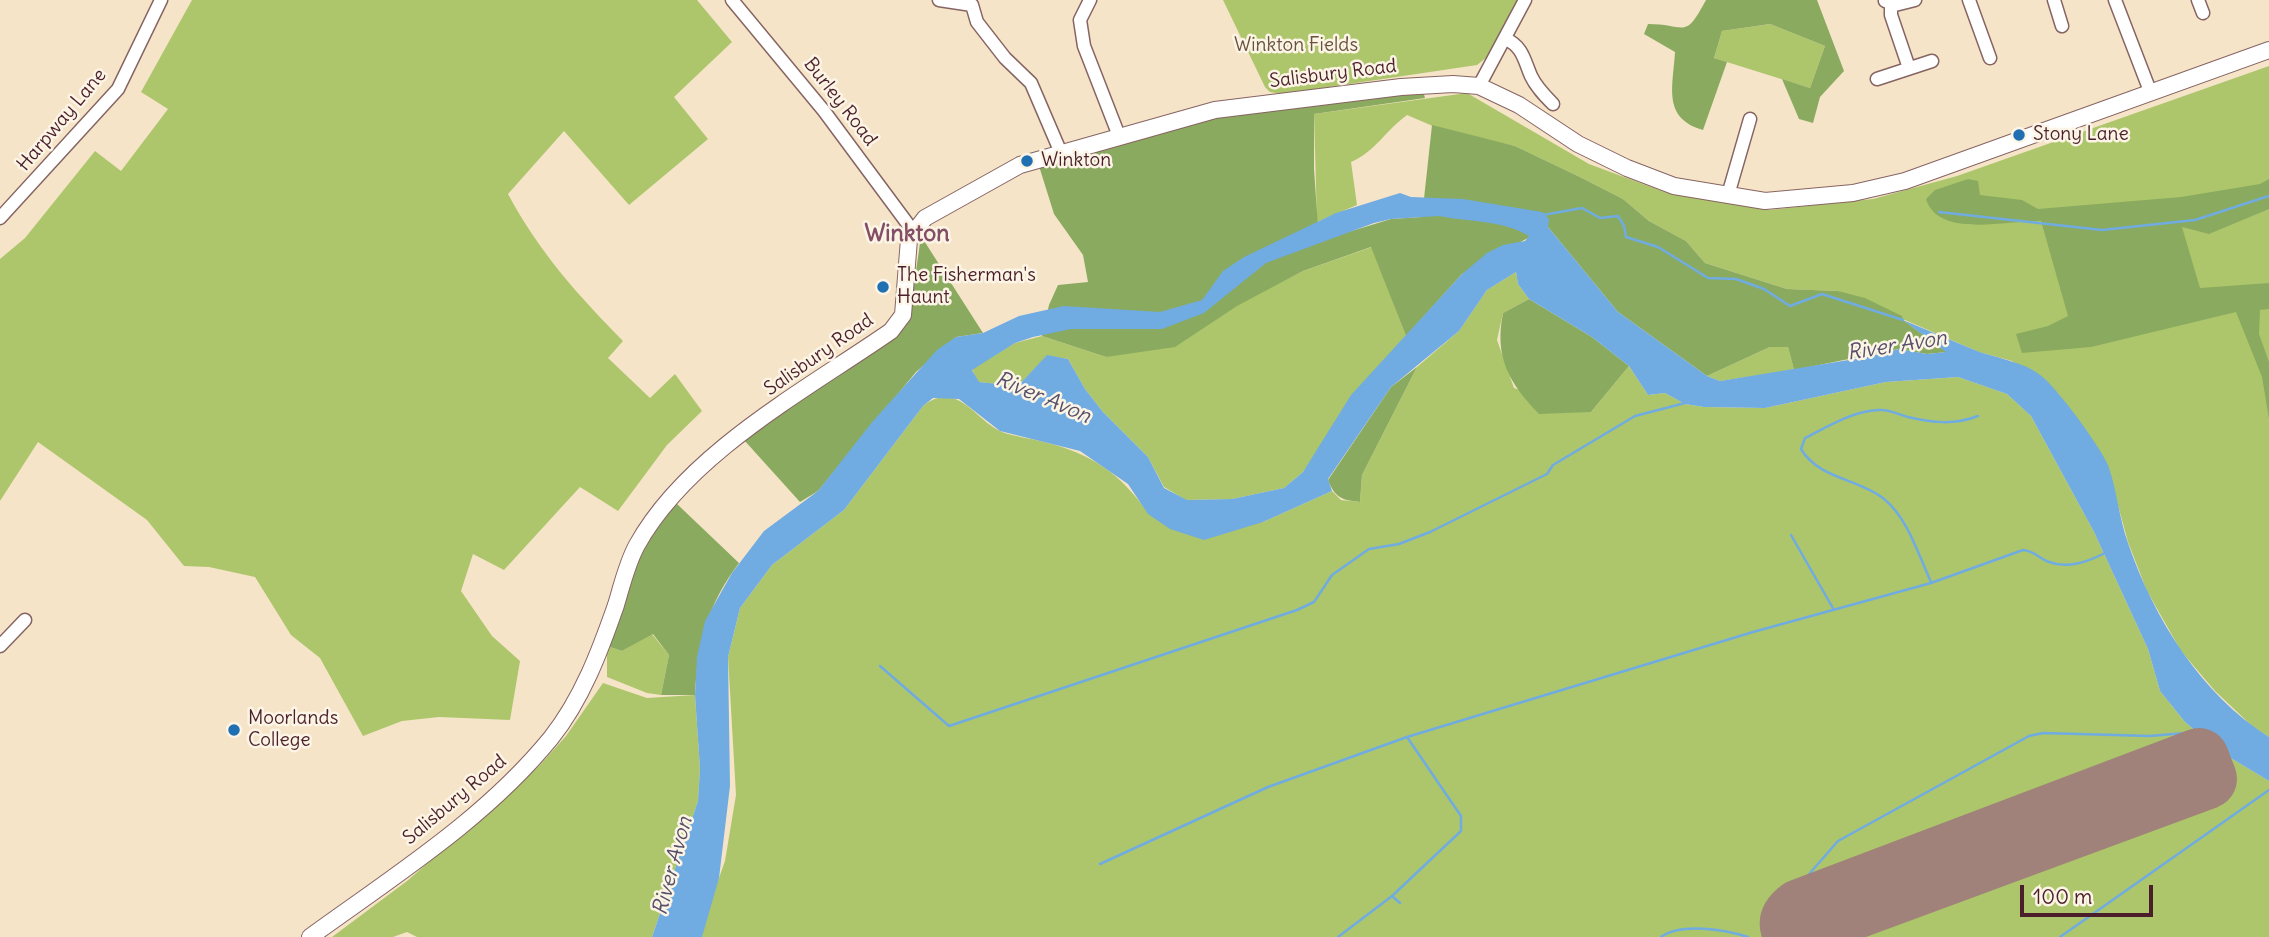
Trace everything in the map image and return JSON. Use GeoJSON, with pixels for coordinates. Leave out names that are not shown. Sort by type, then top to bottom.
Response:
{"type":"FeatureCollection","features":[{"type":"Feature","properties":{"kind":"main road"},"geometry":{"type":"LineString","coordinates":[[1479,86],[1519,105],[1578,144],[1627,168],[1674,186],[1765,201],[1853,192],[1905,181],[2269,50]]}},
{"type":"Feature","properties":{"kind":"main road","name":"Salisbury Road"},"geometry":{"type":"LineString","coordinates":[[310,937],[453,832],[514,780],[552,737],[587,678],[638,545],[676,494],[722,447],[891,331],[903,315],[907,248],[912,231],[925,218],[967,192],[1020,165],[1215,110],[1421,85],[1479,86]]}},
{"type":"Feature","properties":{"kind":"street","name":"Harpway Lane"},"geometry":{"type":"LineString","coordinates":[[0,218],[118,89],[161,0]]}},
{"type":"Feature","properties":{"kind":"street","name":"Burley Road"},"geometry":{"type":"LineString","coordinates":[[732,0],[824,111],[912,231]]}},
{"type":"Feature","properties":{"kind":"street"},"geometry":{"type":"LineString","coordinates":[[939,0],[972,5],[977,22],[1005,58],[1031,83],[1061,153]]}},
{"type":"Feature","properties":{"kind":"street"},"geometry":{"type":"LineString","coordinates":[[1090,0],[1080,20],[1084,46],[1119,136]]}},
{"type":"Feature","properties":{"kind":"street"},"geometry":{"type":"LineString","coordinates":[[1479,86],[1525,0]]}},
{"type":"Feature","properties":{"kind":"street"},"geometry":{"type":"LineString","coordinates":[[1909,68],[1888,2],[1915,0]]}},
{"type":"Feature","properties":{"kind":"street"},"geometry":{"type":"LineString","coordinates":[[1969,0],[1990,58]]}},
{"type":"Feature","properties":{"kind":"street"},"geometry":{"type":"LineString","coordinates":[[2054,0],[2063,26]]}},
{"type":"Feature","properties":{"kind":"street"},"geometry":{"type":"LineString","coordinates":[[2115,0],[2150,91]]}},
{"type":"Feature","properties":{"kind":"street"},"geometry":{"type":"LineString","coordinates":[[2198,0],[2203,13]]}},
{"type":"Feature","properties":{"kind":"street"},"geometry":{"type":"LineString","coordinates":[[1506,39],[1515,43],[1525,58],[1531,76],[1553,104]]}},
{"type":"Feature","properties":{"kind":"street"},"geometry":{"type":"LineString","coordinates":[[1877,79],[1932,61]]}},
{"type":"Feature","properties":{"kind":"street"},"geometry":{"type":"LineString","coordinates":[[1728,195],[1749,119]]}},
{"type":"Feature","properties":{"kind":"street"},"geometry":{"type":"LineString","coordinates":[[0,646],[25,620]]}},
{"type":"Feature","properties":{"kind":"green space"},"geometry":{"type":"Polygon","coordinates":[[[192,0],[697,0],[732,42],[674,97],[708,139],[629,205],[564,131],[508,194],[560,272],[623,341],[608,358],[650,398],[675,374],[702,411],[667,445],[618,511],[580,487],[504,570],[473,554],[461,591],[492,636],[520,661],[510,720],[439,717],[402,721],[363,736],[320,658],[291,635],[255,577],[209,567],[184,566],[147,520],[38,442],[0,501],[0,259],[25,238],[95,151],[121,171],[168,109],[141,92],[192,0]]]}},
{"type":"Feature","properties":{"kind":"green space","name":"Winkton Fields"},"geometry":{"type":"Polygon","coordinates":[[[1223,0],[1518,0],[1491,54],[1477,65],[1282,94],[1270,92],[1265,87],[1223,0]]]}},
{"type":"Feature","properties":{"kind":"green space"},"geometry":{"type":"Polygon","coordinates":[[[1706,0],[1817,0],[1844,71],[1820,97],[1813,123],[1799,119],[1782,79],[1810,88],[1825,46],[1770,24],[1722,31],[1714,58],[1727,62],[1703,130],[1681,118],[1673,100],[1672,89],[1675,52],[1644,34],[1648,24],[1688,26],[1706,0]]]}},
{"type":"Feature","properties":{"kind":"green space"},"geometry":{"type":"Polygon","coordinates":[[[1770,24],[1825,46],[1810,88],[1714,58],[1722,31],[1770,24]]]}},
{"type":"Feature","properties":{"kind":"green space"},"geometry":{"type":"Polygon","coordinates":[[[2269,66],[2269,737],[2252,726],[2215,691],[2181,651],[2147,591],[2128,542],[2107,465],[2059,395],[2012,361],[1979,352],[1838,291],[1787,289],[1705,263],[1686,241],[1649,221],[1623,199],[1580,177],[1515,146],[1442,130],[1407,115],[1367,153],[1351,162],[1357,205],[1317,222],[1314,114],[1467,93],[1589,164],[1667,193],[1769,210],[1873,199],[1957,176],[2269,66]]]}},
{"type":"Feature","properties":{"kind":"green space"},"geometry":{"type":"Polygon","coordinates":[[[1423,91],[1425,98],[1314,114],[1314,169],[1319,241],[1391,219],[1422,217],[1432,125],[1515,146],[1580,177],[1623,199],[1649,221],[1686,241],[1705,263],[1787,289],[1838,291],[1865,298],[1902,316],[1903,320],[1947,352],[1927,354],[1899,349],[1794,370],[1788,347],[1770,347],[1707,376],[1618,312],[1548,227],[1462,274],[1406,336],[1371,247],[1303,271],[1237,306],[1175,347],[1106,357],[1042,336],[1049,305],[1058,285],[1088,282],[1083,255],[1054,214],[1039,166],[1212,116],[1423,91]]]}},
{"type":"Feature","properties":{"kind":"green space"},"geometry":{"type":"Polygon","coordinates":[[[1968,179],[1978,181],[1980,195],[2022,200],[2038,209],[2181,197],[2260,184],[2269,179],[2269,209],[2209,234],[2182,227],[2200,288],[2269,283],[2269,309],[2260,310],[2259,334],[2269,362],[2269,419],[2262,377],[2236,312],[2091,347],[2022,353],[2016,334],[2048,326],[2068,316],[2041,221],[1976,225],[1944,219],[1933,211],[1926,199],[1935,190],[1968,179]]]}},
{"type":"Feature","properties":{"kind":"green space"},"geometry":{"type":"Polygon","coordinates":[[[921,236],[983,333],[956,337],[916,372],[818,491],[800,502],[744,440],[895,334],[910,313],[921,236]]]}},
{"type":"Feature","properties":{"kind":"green space"},"geometry":{"type":"Polygon","coordinates":[[[1372,247],[1406,336],[1383,362],[1303,472],[1284,488],[1232,499],[1186,500],[1164,487],[1148,457],[1103,412],[1085,389],[1068,359],[1047,356],[1018,386],[978,382],[972,369],[1015,343],[1042,336],[1106,357],[1237,305],[1303,271],[1372,247]]]}},
{"type":"Feature","properties":{"kind":"green space"},"geometry":{"type":"Polygon","coordinates":[[[1516,272],[1518,284],[1529,299],[1503,313],[1497,340],[1514,388],[1591,412],[1629,366],[1648,395],[1665,393],[1685,404],[1704,407],[1765,408],[1886,382],[1958,377],[2007,394],[2031,416],[2094,532],[2148,649],[2160,691],[2185,722],[2219,751],[2269,781],[2269,937],[698,937],[725,861],[736,795],[728,657],[740,608],[772,565],[844,510],[923,406],[935,399],[956,399],[1002,432],[1061,447],[1091,459],[1116,476],[1149,514],[1263,522],[1332,491],[1341,500],[1360,502],[1362,475],[1417,367],[1459,331],[1487,290],[1516,272]]]}},
{"type":"Feature","properties":{"kind":"green space"},"geometry":{"type":"Polygon","coordinates":[[[1529,299],[1592,337],[1629,366],[1591,412],[1539,414],[1512,380],[1506,368],[1501,343],[1503,313],[1529,299]]]}},
{"type":"Feature","properties":{"kind":"green space"},"geometry":{"type":"Polygon","coordinates":[[[1770,347],[1788,347],[1794,370],[1720,381],[1707,376],[1770,347]]]}},
{"type":"Feature","properties":{"kind":"green space"},"geometry":{"type":"Polygon","coordinates":[[[1417,367],[1362,475],[1360,502],[1340,497],[1333,491],[1328,480],[1391,387],[1417,367]]]}},
{"type":"Feature","properties":{"kind":"green space"},"geometry":{"type":"Polygon","coordinates":[[[676,503],[739,563],[719,594],[706,625],[695,695],[661,695],[669,655],[653,634],[622,651],[607,646],[639,554],[676,503]]]}},
{"type":"Feature","properties":{"kind":"green space"},"geometry":{"type":"Polygon","coordinates":[[[652,634],[669,655],[661,695],[647,693],[607,677],[607,646],[622,651],[652,634]]]}},
{"type":"Feature","properties":{"kind":"green space"},"geometry":{"type":"Polygon","coordinates":[[[603,683],[647,698],[695,695],[700,769],[698,801],[652,937],[417,937],[407,932],[393,937],[332,937],[407,881],[540,765],[566,736],[603,683]]]}},
{"type":"Feature","properties":{"kind":"water","name":"River Avon"},"geometry":{"type":"Polygon","coordinates":[[[1400,193],[1411,197],[1463,199],[1542,212],[1549,219],[1548,227],[1618,312],[1707,376],[1720,381],[1867,357],[1899,349],[1927,354],[1946,352],[1903,320],[2038,373],[2070,408],[2108,465],[2128,543],[2151,599],[2166,626],[2201,677],[2244,719],[2269,737],[2269,781],[2219,751],[2185,722],[2160,691],[2148,649],[2094,532],[2031,416],[2007,394],[1958,377],[1886,382],[1765,408],[1704,407],[1685,404],[1665,393],[1648,395],[1629,366],[1592,337],[1529,299],[1518,284],[1516,272],[1487,290],[1459,331],[1391,387],[1328,479],[1332,491],[1263,522],[1204,540],[1170,529],[1148,514],[1128,484],[1080,451],[1000,431],[959,399],[933,398],[923,406],[844,510],[772,565],[740,608],[728,657],[730,786],[719,878],[702,937],[652,937],[698,801],[700,769],[695,695],[697,657],[705,621],[732,573],[764,531],[818,491],[873,421],[937,350],[956,337],[983,333],[1019,316],[1064,306],[1160,312],[1202,300],[1223,271],[1244,257],[1336,213],[1400,193]],[[1439,216],[1391,219],[1374,223],[1266,263],[1204,313],[1162,329],[1071,329],[1033,337],[1015,343],[972,370],[979,382],[1018,386],[1047,355],[1068,359],[1085,389],[1103,412],[1148,457],[1164,488],[1187,500],[1232,499],[1284,488],[1303,472],[1351,395],[1462,274],[1487,253],[1503,245],[1525,241],[1529,236],[1497,224],[1439,216]]]}},
{"type":"Feature","properties":{"kind":"waterway"},"geometry":{"type":"LineString","coordinates":[[1939,212],[2102,230],[2195,220],[2269,196]]}},
{"type":"Feature","properties":{"kind":"waterway"},"geometry":{"type":"LineString","coordinates":[[1543,215],[1582,208],[1600,218],[1618,216],[1626,237],[1658,247],[1708,278],[1736,279],[1764,289],[1790,306],[1822,294],[1903,320]]}},
{"type":"Feature","properties":{"kind":"waterway"},"geometry":{"type":"LineString","coordinates":[[880,666],[949,726],[1297,610],[1314,602],[1332,575],[1369,549],[1399,544],[1430,532],[1547,474],[1553,465],[1635,416],[1685,403]]}},
{"type":"Feature","properties":{"kind":"waterway"},"geometry":{"type":"LineString","coordinates":[[1931,582],[1912,537],[1892,506],[1873,491],[1818,466],[1801,449],[1805,438],[1842,419],[1872,410],[1885,410],[1935,422],[1961,421],[1978,416]]}},
{"type":"Feature","properties":{"kind":"waterway"},"geometry":{"type":"LineString","coordinates":[[1791,535],[1834,610]]}},
{"type":"Feature","properties":{"kind":"waterway"},"geometry":{"type":"LineString","coordinates":[[1100,864],[1268,787],[1407,737],[1753,632],[1931,583],[2023,550],[2049,562],[2063,565],[2084,562],[2105,553]]}},
{"type":"Feature","properties":{"kind":"waterway"},"geometry":{"type":"LineString","coordinates":[[1790,937],[1783,904],[1838,841],[2029,736],[2043,733],[2150,736],[2197,732]]}},
{"type":"Feature","properties":{"kind":"waterway"},"geometry":{"type":"LineString","coordinates":[[1338,937],[1392,896],[1461,831],[1461,816],[1407,737]]}},
{"type":"Feature","properties":{"kind":"waterway"},"geometry":{"type":"LineString","coordinates":[[2060,937],[2269,790]]}},
{"type":"Feature","properties":{"kind":"waterway"},"geometry":{"type":"LineString","coordinates":[[1392,896],[1400,903]]}},
{"type":"Feature","properties":{"kind":"waterway"},"geometry":{"type":"LineString","coordinates":[[1661,937],[1670,932],[1692,929],[1716,930],[1748,937]]}},
{"type":"Feature","properties":{"kind":"runway"},"geometry":{"type":"LineString","coordinates":[[1794,937],[1790,922],[1800,909],[2199,758],[2207,779],[1820,922],[1817,937]]}},
{"type":"Feature","properties":{"kind":"place","name":"Stony Lane"},"geometry":{"type":"Point","coordinates":[2019,135]}},
{"type":"Feature","properties":{"kind":"place","name":"Winkton"},"geometry":{"type":"Point","coordinates":[1027,161]}},
{"type":"Feature","properties":{"kind":"place","name":"The Fisherman's Haunt"},"geometry":{"type":"Point","coordinates":[883,287]}},
{"type":"Feature","properties":{"kind":"place","name":"Moorlands College"},"geometry":{"type":"Point","coordinates":[234,730]}},
{"type":"Feature","properties":{"kind":"district","name":"Winkton"},"geometry":{"type":"Point","coordinates":[907,234]}}]}
